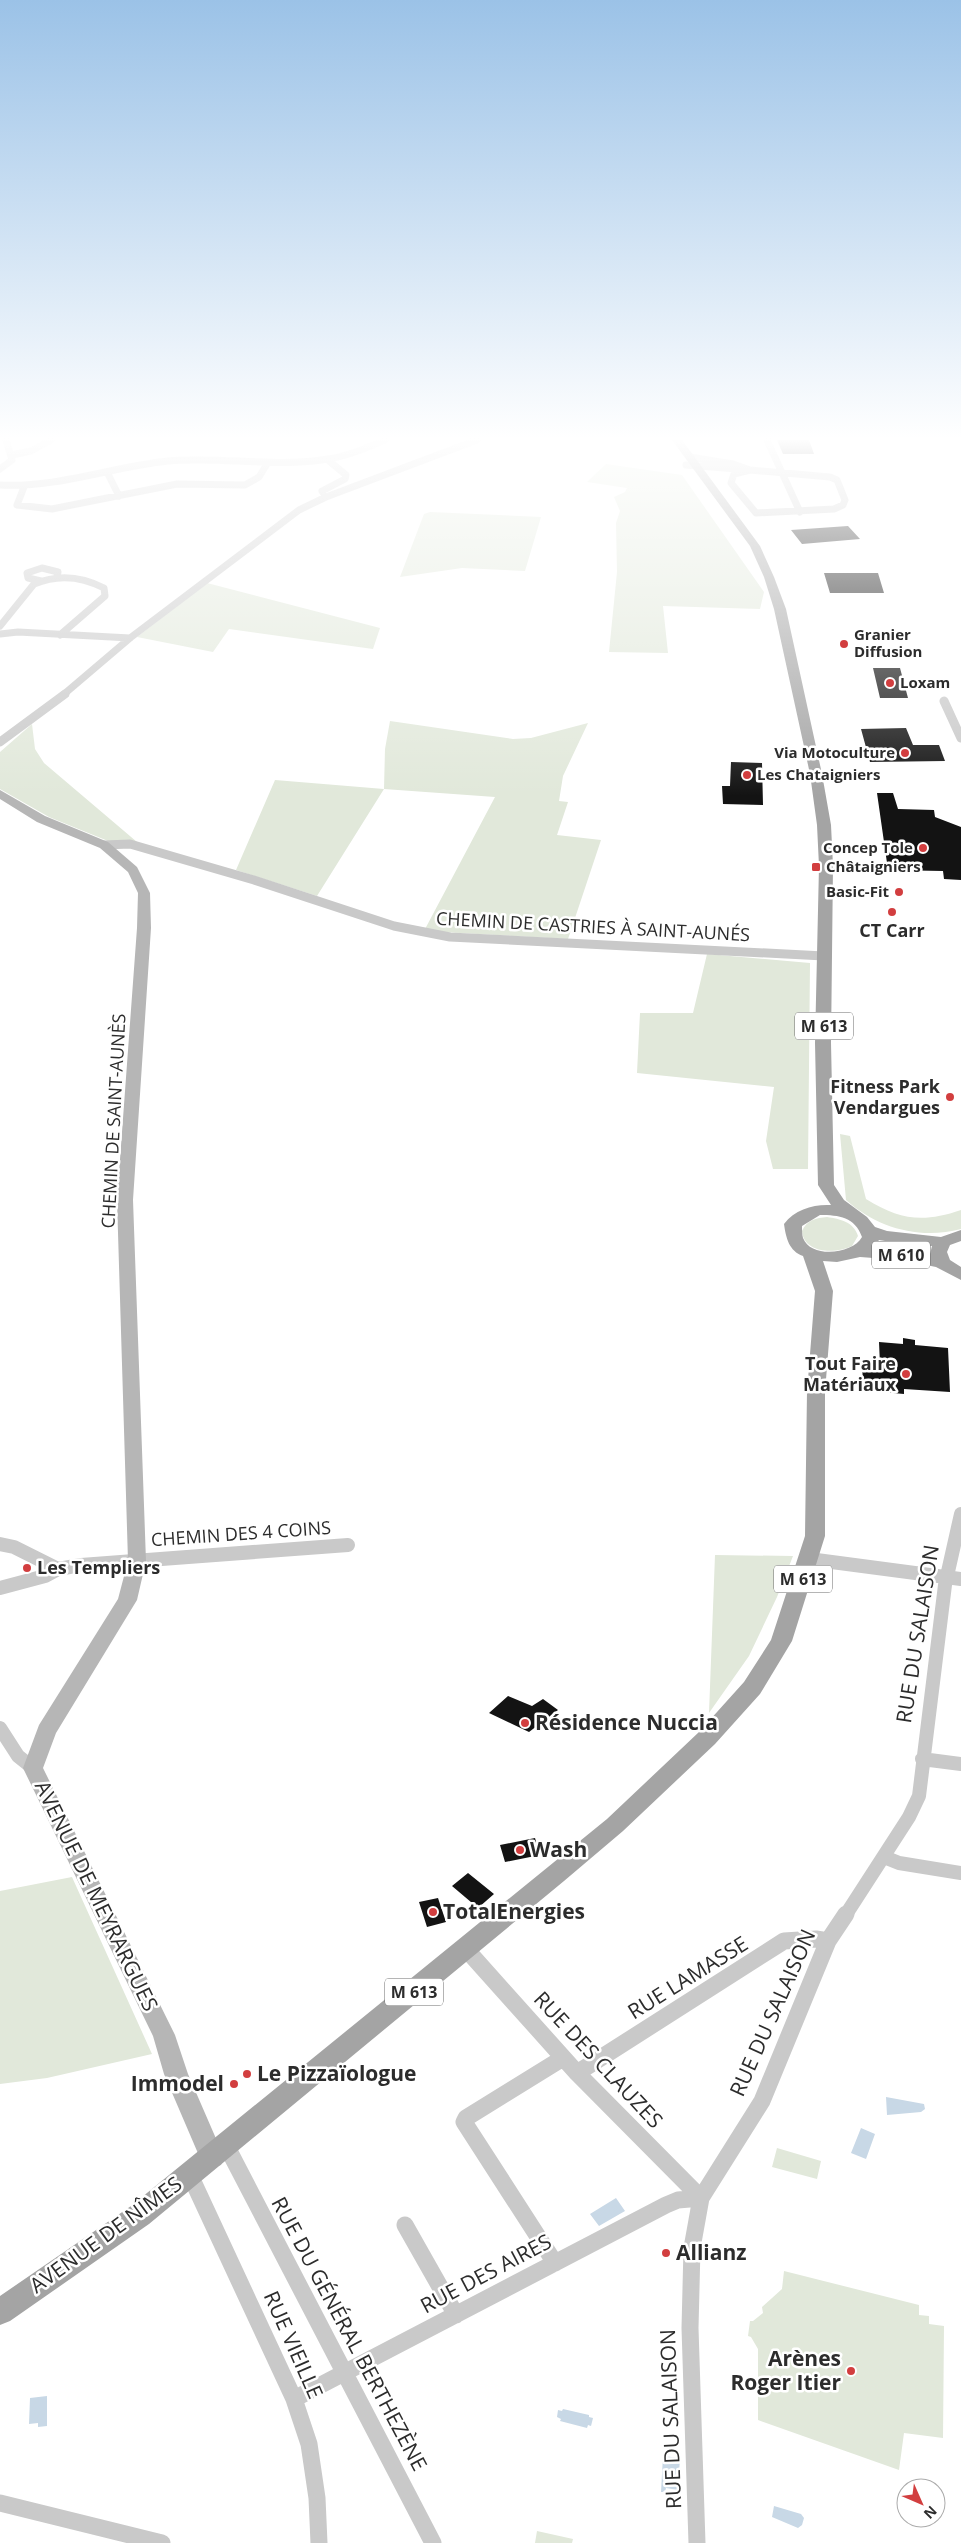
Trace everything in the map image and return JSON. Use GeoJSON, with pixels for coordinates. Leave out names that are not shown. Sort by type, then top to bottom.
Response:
{"type":"FeatureCollection","features":[{"type":"Feature","properties":{"kind":"main road","name":"M 613"},"geometry":{"type":"LineString","coordinates":[[759,559],[780,609],[816,774],[825,841],[826,1185]]}},
{"type":"Feature","properties":{"kind":"main road"},"geometry":{"type":"LineString","coordinates":[[810,1212],[826,1185],[838,1203],[856,1217],[870,1231],[871,1238],[867,1246],[855,1254],[823,1256],[811,1253],[794,1240],[791,1232],[793,1224],[810,1212],[832,1210],[856,1217]]}},
{"type":"Feature","properties":{"kind":"main road","name":"M 610"},"geometry":{"type":"LineString","coordinates":[[870,1231],[885,1236],[943,1242]]}},
{"type":"Feature","properties":{"kind":"main road"},"geometry":{"type":"LineString","coordinates":[[960,1276],[942,1263],[938,1252],[943,1242],[961,1235]]}},
{"type":"Feature","properties":{"kind":"main road","name":"M 613"},"geometry":{"type":"LineString","coordinates":[[811,1253],[824,1291]]}},
{"type":"Feature","properties":{"kind":"main road","name":"M 610"},"geometry":{"type":"LineString","coordinates":[[855,1254],[889,1253],[942,1263]]}},
{"type":"Feature","properties":{"kind":"main road","name":"M 613"},"geometry":{"type":"LineString","coordinates":[[219,2151],[615,1825],[707,1738],[752,1688],[781,1641],[815,1536],[818,1499],[816,1392],[824,1291],[837,1265],[855,1254]]}},
{"type":"Feature","properties":{"kind":"main road","name":"AVENUE DE NÎMES"},"geometry":{"type":"LineString","coordinates":[[0,2312],[140,2215],[219,2151]]}},
{"type":"Feature","properties":{"kind":"street"},"geometry":{"type":"LineString","coordinates":[[0,742],[80,683],[130,638],[235,559]]}},
{"type":"Feature","properties":{"kind":"street"},"geometry":{"type":"LineString","coordinates":[[41,581],[28,578],[27,573],[36,569],[47,568],[58,572],[57,577]]}},
{"type":"Feature","properties":{"kind":"street"},"geometry":{"type":"LineString","coordinates":[[60,635],[105,596],[106,592],[101,586],[76,578],[57,577],[41,581],[34,584],[0,627],[0,634],[18,632],[60,635],[130,638]]}},
{"type":"Feature","properties":{"kind":"street"},"geometry":{"type":"LineString","coordinates":[[944,701],[961,738]]}},
{"type":"Feature","properties":{"kind":"street","name":"CHEMIN DE SAINT-AUNÈS"},"geometry":{"type":"LineString","coordinates":[[0,794],[41,819],[104,845],[133,870],[144,893],[144,928],[126,1200],[137,1561]]}},
{"type":"Feature","properties":{"kind":"street","name":"CHEMIN DE CASTRIES À SAINT-AUNÉS"},"geometry":{"type":"LineString","coordinates":[[104,845],[130,844],[254,880],[394,926],[450,937],[824,956]]}},
{"type":"Feature","properties":{"kind":"street","name":"RUE DU SALAISON"},"geometry":{"type":"LineString","coordinates":[[698,2543],[690,2328],[692,2248],[701,2198],[762,2100],[828,1941],[910,1817],[919,1796],[922,1759],[946,1576],[961,1514]]}},
{"type":"Feature","properties":{"kind":"street"},"geometry":{"type":"LineString","coordinates":[[0,1544],[14,1547],[58,1569]]}},
{"type":"Feature","properties":{"kind":"street","name":"CHEMIN DES 4 COINS"},"geometry":{"type":"LineString","coordinates":[[0,1588],[45,1576],[58,1569],[348,1545]]}},
{"type":"Feature","properties":{"kind":"street"},"geometry":{"type":"LineString","coordinates":[[809,1559],[961,1578]]}},
{"type":"Feature","properties":{"kind":"street","name":"AVENUE DE MEYRARGUES"},"geometry":{"type":"LineString","coordinates":[[137,1561],[127,1600],[46,1731],[33,1768],[42,1790],[164,2035],[176,2074],[219,2151]]}},
{"type":"Feature","properties":{"kind":"street"},"geometry":{"type":"LineString","coordinates":[[0,1728],[18,1756],[33,1768]]}},
{"type":"Feature","properties":{"kind":"street"},"geometry":{"type":"LineString","coordinates":[[922,1759],[961,1764]]}},
{"type":"Feature","properties":{"kind":"street"},"geometry":{"type":"LineString","coordinates":[[884,1857],[899,1863],[961,1872]]}},
{"type":"Feature","properties":{"kind":"street","name":"RUE LAMASSE"},"geometry":{"type":"LineString","coordinates":[[577,2074],[784,1942],[816,1939],[828,1941]]}},
{"type":"Feature","properties":{"kind":"street","name":"RUE DES CLAUZES"},"geometry":{"type":"LineString","coordinates":[[466,1949],[577,2074],[701,2198]]}},
{"type":"Feature","properties":{"kind":"street"},"geometry":{"type":"LineString","coordinates":[[555,2263],[466,2129],[464,2122],[466,2118],[563,2058]]}},
{"type":"Feature","properties":{"kind":"street","name":"RUE DU GÉNÉRAL BERTHEZÈNE"},"geometry":{"type":"LineString","coordinates":[[219,2151],[344,2374],[433,2543]]}},
{"type":"Feature","properties":{"kind":"street","name":"RUE VIEILLE"},"geometry":{"type":"LineString","coordinates":[[190,2175],[294,2399],[310,2444],[317,2498],[319,2543]]}},
{"type":"Feature","properties":{"kind":"street","name":"RUE DES AIRES"},"geometry":{"type":"LineString","coordinates":[[294,2399],[666,2205],[678,2200],[701,2198]]}},
{"type":"Feature","properties":{"kind":"street"},"geometry":{"type":"LineString","coordinates":[[405,2225],[456,2315]]}},
{"type":"Feature","properties":{"kind":"street"},"geometry":{"type":"LineString","coordinates":[[0,2503],[162,2543]]}},
{"type":"Feature","properties":{"kind":"shaded area"},"geometry":{"type":"Polygon","coordinates":[[[407,559],[529,559],[525,571],[462,568],[400,577],[407,559]]]}},
{"type":"Feature","properties":{"kind":"shaded area"},"geometry":{"type":"Polygon","coordinates":[[[617,559],[741,559],[764,592],[760,609],[663,606],[668,653],[609,652],[617,559]]]}},
{"type":"Feature","properties":{"kind":"shaded area"},"geometry":{"type":"Polygon","coordinates":[[[207,583],[380,628],[373,649],[229,629],[213,652],[137,637],[207,583]]]}},
{"type":"Feature","properties":{"kind":"shaded area"},"geometry":{"type":"Polygon","coordinates":[[[390,721],[513,739],[531,738],[588,723],[563,776],[559,801],[568,802],[557,835],[601,840],[568,939],[424,931],[495,797],[384,789],[385,749],[390,721]]]}},
{"type":"Feature","properties":{"kind":"shaded area"},"geometry":{"type":"Polygon","coordinates":[[[32,724],[35,749],[44,763],[137,842],[108,841],[49,817],[0,789],[0,752],[32,724]]]}},
{"type":"Feature","properties":{"kind":"shaded area"},"geometry":{"type":"Polygon","coordinates":[[[275,780],[384,789],[317,896],[236,870],[275,780]]]}},
{"type":"Feature","properties":{"kind":"shaded area"},"geometry":{"type":"Polygon","coordinates":[[[707,954],[810,963],[808,1169],[773,1169],[766,1141],[774,1087],[637,1073],[640,1013],[693,1013],[707,954]]]}},
{"type":"Feature","properties":{"kind":"shaded area"},"geometry":{"type":"Polygon","coordinates":[[[840,1134],[850,1136],[866,1199],[890,1211],[912,1217],[935,1217],[961,1210],[961,1229],[946,1232],[915,1232],[885,1224],[858,1210],[846,1200],[840,1134]]]}},
{"type":"Feature","properties":{"kind":"shaded area"},"geometry":{"type":"Polygon","coordinates":[[[827,1217],[841,1220],[853,1227],[858,1236],[852,1246],[830,1251],[814,1248],[808,1244],[804,1239],[802,1231],[806,1224],[812,1220],[827,1217]]]}},
{"type":"Feature","properties":{"kind":"shaded area"},"geometry":{"type":"Polygon","coordinates":[[[715,1555],[793,1556],[777,1597],[749,1656],[709,1713],[715,1555]]]}},
{"type":"Feature","properties":{"kind":"shaded area"},"geometry":{"type":"Polygon","coordinates":[[[72,1877],[152,2054],[47,2078],[0,2084],[0,1891],[72,1877]]]}},
{"type":"Feature","properties":{"kind":"shaded area"},"geometry":{"type":"Polygon","coordinates":[[[777,2148],[821,2161],[817,2179],[772,2167],[777,2148]]]}},
{"type":"Feature","properties":{"kind":"shaded area","name":"Arènes Roger Itier"},"geometry":{"type":"Polygon","coordinates":[[[784,2271],[919,2305],[919,2315],[929,2316],[929,2324],[944,2326],[943,2438],[904,2433],[899,2470],[758,2420],[758,2349],[751,2337],[748,2336],[750,2321],[753,2321],[763,2313],[762,2307],[782,2289],[784,2271]]]}},
{"type":"Feature","properties":{"kind":"shaded area"},"geometry":{"type":"Polygon","coordinates":[[[537,2531],[573,2539],[572,2543],[535,2543],[537,2531]]]}},
{"type":"Feature","properties":{"kind":"water"},"geometry":{"type":"Polygon","coordinates":[[[886,2097],[924,2104],[925,2109],[921,2112],[887,2115],[886,2097]]]}},
{"type":"Feature","properties":{"kind":"water"},"geometry":{"type":"Polygon","coordinates":[[[861,2128],[875,2134],[866,2159],[851,2153],[861,2128]]]}},
{"type":"Feature","properties":{"kind":"water"},"geometry":{"type":"Polygon","coordinates":[[[616,2198],[625,2211],[599,2226],[590,2214],[616,2198]]]}},
{"type":"Feature","properties":{"kind":"water"},"geometry":{"type":"Polygon","coordinates":[[[47,2396],[47,2426],[38,2427],[38,2423],[29,2424],[30,2398],[47,2396]]]}},
{"type":"Feature","properties":{"kind":"water"},"geometry":{"type":"Polygon","coordinates":[[[563,2409],[589,2415],[589,2417],[593,2418],[591,2426],[588,2425],[587,2428],[560,2421],[561,2419],[557,2417],[558,2410],[562,2411],[563,2409]]]}},
{"type":"Feature","properties":{"kind":"water"},"geometry":{"type":"Polygon","coordinates":[[[663,2456],[680,2458],[678,2490],[666,2488],[665,2492],[661,2492],[663,2456]]]}},
{"type":"Feature","properties":{"kind":"water"},"geometry":{"type":"Polygon","coordinates":[[[774,2506],[801,2514],[804,2518],[802,2525],[798,2528],[772,2517],[774,2506]]]}},
{"type":"Feature","properties":{"kind":"building"},"geometry":{"type":"Polygon","coordinates":[[[824,573],[878,573],[884,593],[830,593],[824,573]]]}},
{"type":"Feature","properties":{"kind":"building","name":"Loxam"},"geometry":{"type":"Polygon","coordinates":[[[873,668],[900,668],[908,698],[880,698],[873,668]]]}},
{"type":"Feature","properties":{"kind":"building"},"geometry":{"type":"Polygon","coordinates":[[[906,728],[913,745],[939,745],[945,761],[870,762],[861,729],[906,728]]]}},
{"type":"Feature","properties":{"kind":"building","name":"Les Chataigniers"},"geometry":{"type":"Polygon","coordinates":[[[731,762],[762,763],[763,805],[723,804],[722,786],[730,786],[731,762]]]}},
{"type":"Feature","properties":{"kind":"building","name":"Concep Tole"},"geometry":{"type":"Polygon","coordinates":[[[877,793],[893,793],[898,809],[934,810],[935,817],[961,827],[961,880],[944,879],[943,871],[888,870],[877,793]]]}},
{"type":"Feature","properties":{"kind":"building","name":"Tout Faire Matériaux"},"geometry":{"type":"Polygon","coordinates":[[[903,1338],[915,1340],[915,1345],[948,1348],[950,1392],[904,1389],[904,1394],[882,1392],[882,1384],[863,1383],[862,1364],[880,1365],[879,1342],[903,1344],[903,1338]]]}},
{"type":"Feature","properties":{"kind":"building","name":"Résidence Nuccia"},"geometry":{"type":"Polygon","coordinates":[[[508,1696],[532,1706],[543,1699],[558,1710],[529,1732],[489,1713],[508,1696]]]}},
{"type":"Feature","properties":{"kind":"building","name":"Wash"},"geometry":{"type":"Polygon","coordinates":[[[535,1838],[540,1855],[505,1862],[500,1845],[535,1838]]]}},
{"type":"Feature","properties":{"kind":"building"},"geometry":{"type":"Polygon","coordinates":[[[468,1873],[494,1894],[478,1908],[452,1886],[468,1873]]]}},
{"type":"Feature","properties":{"kind":"building","name":"TotalEnergies"},"geometry":{"type":"Polygon","coordinates":[[[438,1898],[446,1922],[427,1927],[419,1902],[438,1898]]]}},
{"type":"Feature","properties":{"kind":"place","name":"Granier Diffusion"},"geometry":{"type":"Point","coordinates":[844,644]}},
{"type":"Feature","properties":{"kind":"place","name":"Loxam"},"geometry":{"type":"Point","coordinates":[890,683]}},
{"type":"Feature","properties":{"kind":"place","name":"Via Motoculture"},"geometry":{"type":"Point","coordinates":[905,753]}},
{"type":"Feature","properties":{"kind":"place","name":"Les Chataigniers"},"geometry":{"type":"Point","coordinates":[747,775]}},
{"type":"Feature","properties":{"kind":"place","name":"Concep Tole"},"geometry":{"type":"Point","coordinates":[923,848]}},
{"type":"Feature","properties":{"kind":"place","name":"Châtaigniers"},"geometry":{"type":"Point","coordinates":[816,867]}},
{"type":"Feature","properties":{"kind":"place","name":"Basic-Fit"},"geometry":{"type":"Point","coordinates":[899,892]}},
{"type":"Feature","properties":{"kind":"place","name":"CT Carr"},"geometry":{"type":"Point","coordinates":[892,912]}},
{"type":"Feature","properties":{"kind":"place","name":"Fitness Park Vendargues"},"geometry":{"type":"Point","coordinates":[950,1097]}},
{"type":"Feature","properties":{"kind":"place","name":"Tout Faire Matériaux"},"geometry":{"type":"Point","coordinates":[906,1374]}},
{"type":"Feature","properties":{"kind":"place","name":"Les Templiers"},"geometry":{"type":"Point","coordinates":[27,1568]}},
{"type":"Feature","properties":{"kind":"place","name":"Résidence Nuccia"},"geometry":{"type":"Point","coordinates":[525,1723]}},
{"type":"Feature","properties":{"kind":"place","name":"Wash"},"geometry":{"type":"Point","coordinates":[520,1850]}},
{"type":"Feature","properties":{"kind":"place","name":"TotalEnergies"},"geometry":{"type":"Point","coordinates":[433,1912]}},
{"type":"Feature","properties":{"kind":"place","name":"Le Pizzaïologue"},"geometry":{"type":"Point","coordinates":[247,2074]}},
{"type":"Feature","properties":{"kind":"place","name":"Immodel"},"geometry":{"type":"Point","coordinates":[234,2084]}},
{"type":"Feature","properties":{"kind":"place","name":"Allianz"},"geometry":{"type":"Point","coordinates":[666,2253]}},
{"type":"Feature","properties":{"kind":"place","name":"Arènes Roger Itier"},"geometry":{"type":"Point","coordinates":[851,2371]}}]}
